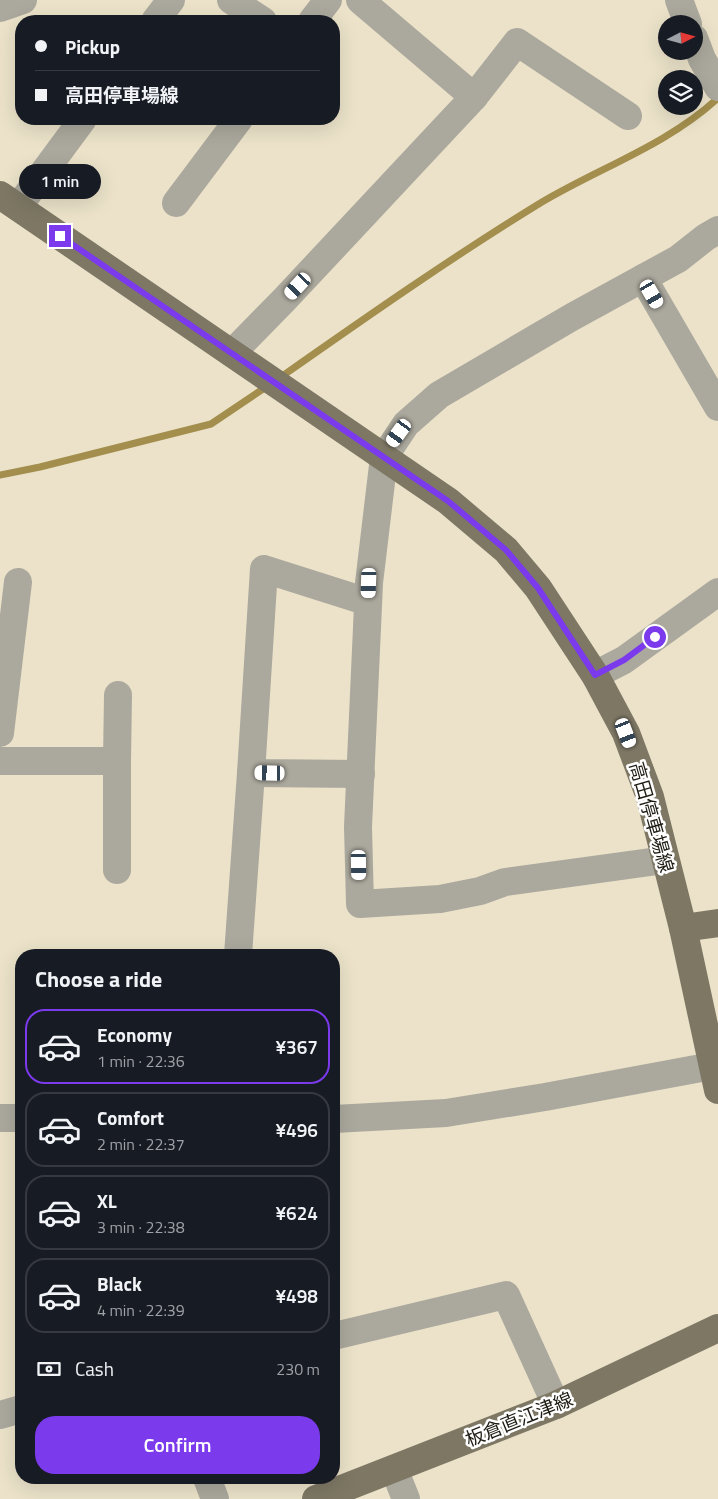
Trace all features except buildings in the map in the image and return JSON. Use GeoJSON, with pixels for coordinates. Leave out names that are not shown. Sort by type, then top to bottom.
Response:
{"type":"FeatureCollection","features":[{"type":"Feature","properties":{"kind":"main road","name":"高田停車場線"},"geometry":{"type":"LineString","coordinates":[[9,201],[448,501],[506,550],[538,588],[595,675],[626,733],[650,797],[683,928],[715,1078]]}},
{"type":"Feature","properties":{"kind":"main road"},"geometry":{"type":"LineString","coordinates":[[683,928],[718,923]]}},
{"type":"Feature","properties":{"kind":"main road","name":"板倉直江津線"},"geometry":{"type":"LineString","coordinates":[[316,1499],[556,1405],[718,1328]]}},
{"type":"Feature","properties":{"kind":"street"},"geometry":{"type":"LineString","coordinates":[[0,8],[23,0]]}},
{"type":"Feature","properties":{"kind":"street"},"geometry":{"type":"LineString","coordinates":[[160,15],[171,0]]}},
{"type":"Feature","properties":{"kind":"street"},"geometry":{"type":"LineString","coordinates":[[231,0],[254,15]]}},
{"type":"Feature","properties":{"kind":"street"},"geometry":{"type":"LineString","coordinates":[[317,15],[328,0]]}},
{"type":"Feature","properties":{"kind":"street"},"geometry":{"type":"LineString","coordinates":[[360,0],[474,97]]}},
{"type":"Feature","properties":{"kind":"street"},"geometry":{"type":"LineString","coordinates":[[679,0],[685,15]]}},
{"type":"Feature","properties":{"kind":"street"},"geometry":{"type":"LineString","coordinates":[[232,353],[474,97],[517,42],[628,116]]}},
{"type":"Feature","properties":{"kind":"street"},"geometry":{"type":"LineString","coordinates":[[703,60],[718,87]]}},
{"type":"Feature","properties":{"kind":"street"},"geometry":{"type":"LineString","coordinates":[[9,201],[78,125]]}},
{"type":"Feature","properties":{"kind":"street"},"geometry":{"type":"LineString","coordinates":[[176,203],[234,125]]}},
{"type":"Feature","properties":{"kind":"street"},"geometry":{"type":"LineString","coordinates":[[665,860],[505,882],[480,891],[440,899],[360,904],[358,827],[369,583],[384,457],[406,424],[439,395],[572,317],[678,259],[718,230]]}},
{"type":"Feature","properties":{"kind":"street"},"geometry":{"type":"LineString","coordinates":[[643,278],[718,407]]}},
{"type":"Feature","properties":{"kind":"street"},"geometry":{"type":"LineString","coordinates":[[238,949],[252,772],[264,569],[368,602]]}},
{"type":"Feature","properties":{"kind":"street"},"geometry":{"type":"LineString","coordinates":[[0,733],[18,582]]}},
{"type":"Feature","properties":{"kind":"street"},"geometry":{"type":"LineString","coordinates":[[595,675],[624,660],[718,592]]}},
{"type":"Feature","properties":{"kind":"street"},"geometry":{"type":"LineString","coordinates":[[118,695],[118,870]]}},
{"type":"Feature","properties":{"kind":"street"},"geometry":{"type":"LineString","coordinates":[[0,760],[117,761]]}},
{"type":"Feature","properties":{"kind":"street"},"geometry":{"type":"LineString","coordinates":[[252,772],[361,774]]}},
{"type":"Feature","properties":{"kind":"street"},"geometry":{"type":"LineString","coordinates":[[340,1118],[446,1113],[545,1097],[715,1078]]}},
{"type":"Feature","properties":{"kind":"street"},"geometry":{"type":"LineString","coordinates":[[0,1118],[15,1118]]}},
{"type":"Feature","properties":{"kind":"street"},"geometry":{"type":"LineString","coordinates":[[340,1335],[506,1295],[556,1405]]}},
{"type":"Feature","properties":{"kind":"street"},"geometry":{"type":"LineString","coordinates":[[394,1469],[406,1499]]}},
{"type":"Feature","properties":{"kind":"street"},"geometry":{"type":"LineString","coordinates":[[209,1484],[215,1499]]}},
{"type":"Feature","properties":{"kind":"waterway"},"geometry":{"type":"LineString","coordinates":[[278,379],[475,244],[564,189],[677,129],[718,98]]}},
{"type":"Feature","properties":{"kind":"waterway"},"geometry":{"type":"LineString","coordinates":[[0,475],[40,467],[211,424],[269,385]]}},
{"type":"Feature","properties":{"kind":"route"},"geometry":{"type":"LineString","coordinates":[[60,236],[448,501],[506,550],[538,588],[595,675],[624,660],[655,637]]}}]}
